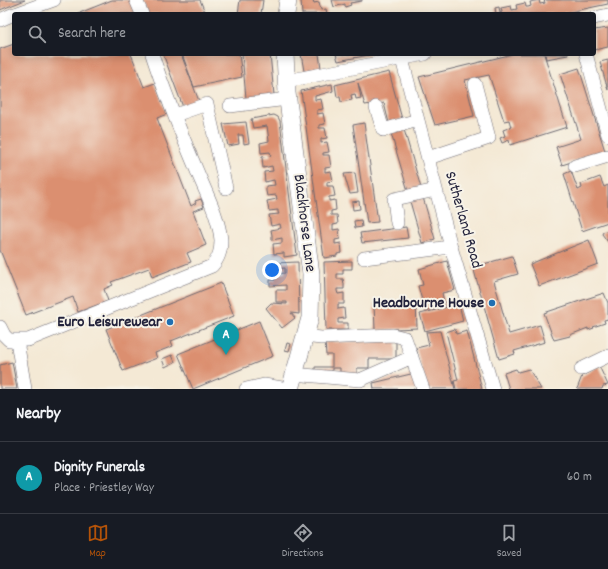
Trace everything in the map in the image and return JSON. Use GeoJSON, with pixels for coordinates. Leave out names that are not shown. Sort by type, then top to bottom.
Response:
{"type":"FeatureCollection","features":[{"type":"Feature","properties":{"kind":"main road"},"geometry":{"type":"LineString","coordinates":[[286,12],[288,0]]}},
{"type":"Feature","properties":{"kind":"main road","name":"Blackhorse Lane"},"geometry":{"type":"LineString","coordinates":[[285,56],[288,100],[312,274],[310,318],[290,384]]}},
{"type":"Feature","properties":{"kind":"street"},"geometry":{"type":"LineString","coordinates":[[20,12],[54,0]]}},
{"type":"Feature","properties":{"kind":"street"},"geometry":{"type":"LineString","coordinates":[[136,0],[141,12]]}},
{"type":"Feature","properties":{"kind":"street"},"geometry":{"type":"LineString","coordinates":[[0,20],[12,15]]}},
{"type":"Feature","properties":{"kind":"street"},"geometry":{"type":"LineString","coordinates":[[596,18],[608,15]]}},
{"type":"Feature","properties":{"kind":"street"},"geometry":{"type":"LineString","coordinates":[[1,333],[9,340],[28,340],[212,266],[218,260],[221,252],[218,227],[153,56]]}},
{"type":"Feature","properties":{"kind":"street"},"geometry":{"type":"LineString","coordinates":[[286,81],[416,56]]}},
{"type":"Feature","properties":{"kind":"street"},"geometry":{"type":"LineString","coordinates":[[587,56],[608,135]]}},
{"type":"Feature","properties":{"kind":"street","name":"Sutherland Road"},"geometry":{"type":"LineString","coordinates":[[402,59],[451,247],[493,389]]}},
{"type":"Feature","properties":{"kind":"street"},"geometry":{"type":"LineString","coordinates":[[428,158],[489,138],[475,84]]}},
{"type":"Feature","properties":{"kind":"street"},"geometry":{"type":"LineString","coordinates":[[230,106],[288,100]]}},
{"type":"Feature","properties":{"kind":"street"},"geometry":{"type":"LineString","coordinates":[[175,115],[207,104],[226,188]]}},
{"type":"Feature","properties":{"kind":"street"},"geometry":{"type":"LineString","coordinates":[[376,107],[383,130],[418,120]]}},
{"type":"Feature","properties":{"kind":"street"},"geometry":{"type":"LineString","coordinates":[[575,166],[608,156]]}},
{"type":"Feature","properties":{"kind":"street"},"geometry":{"type":"LineString","coordinates":[[397,222],[394,199],[436,190]]}},
{"type":"Feature","properties":{"kind":"street"},"geometry":{"type":"LineString","coordinates":[[364,258],[451,247]]}},
{"type":"Feature","properties":{"kind":"street"},"geometry":{"type":"LineString","coordinates":[[304,336],[321,338],[393,335],[405,338],[423,389]]}},
{"type":"Feature","properties":{"kind":"street"},"geometry":{"type":"LineString","coordinates":[[17,341],[24,389]]}},
{"type":"Feature","properties":{"kind":"street"},"geometry":{"type":"LineString","coordinates":[[581,369],[608,356]]}},
{"type":"Feature","properties":{"kind":"street"},"geometry":{"type":"LineString","coordinates":[[246,389],[264,385],[360,380],[412,357]]}},
{"type":"Feature","properties":{"kind":"building"},"geometry":{"type":"Polygon","coordinates":[[[0,0],[25,0],[0,10],[0,0]]]}},
{"type":"Feature","properties":{"kind":"building"},"geometry":{"type":"Polygon","coordinates":[[[112,0],[132,0],[136,12],[82,12],[112,0]]]}},
{"type":"Feature","properties":{"kind":"building"},"geometry":{"type":"Polygon","coordinates":[[[142,0],[200,0],[205,12],[147,12],[142,0]]]}},
{"type":"Feature","properties":{"kind":"building"},"geometry":{"type":"Polygon","coordinates":[[[240,0],[263,0],[261,12],[238,12],[240,0]]]}},
{"type":"Feature","properties":{"kind":"building"},"geometry":{"type":"Polygon","coordinates":[[[301,0],[313,0],[314,3],[319,2],[321,10],[326,9],[327,12],[302,12],[301,0]]]}},
{"type":"Feature","properties":{"kind":"building"},"geometry":{"type":"Polygon","coordinates":[[[332,0],[362,1],[350,3],[351,5],[345,7],[345,4],[334,7],[332,0]]]}},
{"type":"Feature","properties":{"kind":"building"},"geometry":{"type":"Polygon","coordinates":[[[539,0],[540,4],[545,3],[544,0],[608,0],[608,4],[570,12],[502,12],[501,8],[511,6],[512,10],[517,9],[516,5],[525,3],[526,7],[531,6],[530,2],[539,0]]]}},
{"type":"Feature","properties":{"kind":"building"},"geometry":{"type":"Polygon","coordinates":[[[499,7],[500,12],[496,12],[495,8],[499,7]]]}},
{"type":"Feature","properties":{"kind":"building"},"geometry":{"type":"Polygon","coordinates":[[[608,28],[608,47],[596,50],[596,30],[608,28]]]}},
{"type":"Feature","properties":{"kind":"building"},"geometry":{"type":"Polygon","coordinates":[[[12,45],[12,56],[132,56],[144,87],[155,83],[167,114],[157,118],[191,206],[196,203],[195,201],[201,199],[204,207],[193,211],[206,245],[187,253],[191,262],[152,277],[149,268],[111,282],[113,285],[104,289],[108,301],[78,312],[73,297],[26,315],[0,250],[0,49],[12,45]]]}},
{"type":"Feature","properties":{"kind":"building"},"geometry":{"type":"Polygon","coordinates":[[[164,56],[182,56],[199,101],[183,107],[164,56]]]}},
{"type":"Feature","properties":{"kind":"building"},"geometry":{"type":"Polygon","coordinates":[[[183,56],[239,56],[242,77],[194,87],[183,56]]]}},
{"type":"Feature","properties":{"kind":"building"},"geometry":{"type":"Polygon","coordinates":[[[242,56],[270,56],[274,95],[246,98],[242,56]]]}},
{"type":"Feature","properties":{"kind":"building"},"geometry":{"type":"Polygon","coordinates":[[[301,56],[319,56],[321,68],[304,71],[301,56]]]}},
{"type":"Feature","properties":{"kind":"building"},"geometry":{"type":"Polygon","coordinates":[[[337,56],[364,56],[338,61],[337,56]]]}},
{"type":"Feature","properties":{"kind":"building"},"geometry":{"type":"Polygon","coordinates":[[[505,56],[545,56],[567,127],[510,145],[509,140],[502,143],[500,138],[505,136],[503,130],[511,127],[509,120],[504,121],[489,75],[465,80],[474,116],[435,125],[419,77],[505,56]]]}},
{"type":"Feature","properties":{"kind":"building"},"geometry":{"type":"Polygon","coordinates":[[[545,56],[562,56],[546,59],[545,56]]]}},
{"type":"Feature","properties":{"kind":"building"},"geometry":{"type":"Polygon","coordinates":[[[608,60],[608,90],[600,62],[608,60]]]}},
{"type":"Feature","properties":{"kind":"building"},"geometry":{"type":"Polygon","coordinates":[[[579,68],[605,151],[562,165],[556,147],[581,139],[560,74],[579,68]]]}},
{"type":"Feature","properties":{"kind":"building"},"geometry":{"type":"Polygon","coordinates":[[[389,72],[402,119],[389,123],[384,103],[372,106],[371,104],[365,105],[358,83],[361,98],[356,99],[355,94],[351,95],[352,100],[341,102],[340,97],[337,97],[335,85],[389,72]]]}},
{"type":"Feature","properties":{"kind":"building"},"geometry":{"type":"Polygon","coordinates":[[[332,84],[333,91],[315,96],[315,100],[321,99],[323,109],[317,110],[317,114],[323,113],[325,124],[319,125],[319,128],[325,128],[327,138],[321,139],[321,143],[327,142],[329,152],[323,153],[323,155],[329,155],[331,167],[325,168],[325,172],[331,171],[333,181],[327,182],[327,186],[333,186],[335,196],[329,197],[329,201],[335,200],[336,210],[331,211],[331,215],[337,215],[338,224],[333,225],[333,230],[339,229],[340,239],[335,240],[335,244],[341,243],[342,253],[337,254],[337,256],[324,258],[301,91],[332,84]]]}},
{"type":"Feature","properties":{"kind":"building"},"geometry":{"type":"Polygon","coordinates":[[[274,115],[278,117],[280,121],[297,255],[284,257],[284,253],[274,254],[273,244],[282,243],[282,238],[272,240],[271,230],[281,228],[280,224],[271,226],[269,215],[279,214],[278,210],[269,211],[267,201],[277,199],[276,195],[267,196],[266,191],[266,186],[275,185],[274,180],[265,182],[264,172],[273,171],[272,166],[263,168],[262,157],[271,156],[270,152],[261,153],[260,143],[269,141],[267,126],[253,128],[251,119],[274,115]]]}},
{"type":"Feature","properties":{"kind":"building"},"geometry":{"type":"Polygon","coordinates":[[[246,122],[249,143],[244,144],[243,135],[238,135],[239,144],[228,146],[223,124],[246,122]]]}},
{"type":"Feature","properties":{"kind":"building"},"geometry":{"type":"Polygon","coordinates":[[[364,123],[378,222],[367,223],[353,125],[364,123]]]}},
{"type":"Feature","properties":{"kind":"building"},"geometry":{"type":"Polygon","coordinates":[[[403,126],[421,188],[408,191],[390,130],[403,126]]]}},
{"type":"Feature","properties":{"kind":"building"},"geometry":{"type":"Polygon","coordinates":[[[571,171],[578,190],[582,188],[581,184],[600,177],[604,187],[608,185],[608,222],[582,231],[564,174],[571,171]]]}},
{"type":"Feature","properties":{"kind":"building"},"geometry":{"type":"Polygon","coordinates":[[[355,173],[358,193],[350,194],[344,174],[355,173]]]}},
{"type":"Feature","properties":{"kind":"building"},"geometry":{"type":"Polygon","coordinates":[[[422,194],[435,239],[422,243],[409,198],[422,194]]]}},
{"type":"Feature","properties":{"kind":"building"},"geometry":{"type":"Polygon","coordinates":[[[359,201],[360,209],[353,210],[352,202],[359,201]]]}},
{"type":"Feature","properties":{"kind":"building"},"geometry":{"type":"Polygon","coordinates":[[[361,220],[362,227],[355,228],[354,221],[361,220]]]}},
{"type":"Feature","properties":{"kind":"building"},"geometry":{"type":"Polygon","coordinates":[[[406,227],[408,238],[362,243],[360,233],[406,227]]]}},
{"type":"Feature","properties":{"kind":"building"},"geometry":{"type":"Polygon","coordinates":[[[608,230],[608,242],[602,234],[608,230]]]}},
{"type":"Feature","properties":{"kind":"building"},"geometry":{"type":"Polygon","coordinates":[[[589,240],[598,264],[539,286],[530,264],[589,240]]]}},
{"type":"Feature","properties":{"kind":"building","name":"Headbourne House"},"geometry":{"type":"Polygon","coordinates":[[[512,256],[518,274],[494,281],[509,334],[540,325],[545,342],[514,351],[515,354],[499,359],[473,267],[512,256]]]}},
{"type":"Feature","properties":{"kind":"building"},"geometry":{"type":"Polygon","coordinates":[[[352,261],[352,269],[343,269],[343,274],[337,274],[337,279],[343,279],[344,284],[344,289],[337,289],[338,294],[344,293],[344,304],[338,304],[338,309],[344,308],[345,318],[338,319],[338,323],[348,323],[348,330],[326,330],[324,262],[352,261]]]}},
{"type":"Feature","properties":{"kind":"building"},"geometry":{"type":"Polygon","coordinates":[[[447,261],[455,290],[442,293],[445,306],[425,311],[418,286],[423,285],[419,269],[447,261]]]}},
{"type":"Feature","properties":{"kind":"building"},"geometry":{"type":"Polygon","coordinates":[[[298,262],[299,314],[291,313],[295,318],[282,328],[266,308],[271,303],[287,304],[287,302],[276,302],[276,290],[286,290],[286,285],[270,286],[270,280],[275,280],[275,274],[285,273],[285,268],[275,269],[274,263],[298,262]]]}},
{"type":"Feature","properties":{"kind":"building","name":"Euro Leisurewear"},"geometry":{"type":"Polygon","coordinates":[[[221,283],[234,316],[171,341],[173,346],[155,353],[157,358],[123,371],[106,329],[221,283]]]}},
{"type":"Feature","properties":{"kind":"building"},"geometry":{"type":"Polygon","coordinates":[[[604,293],[608,303],[608,319],[604,320],[605,323],[588,330],[588,328],[570,336],[554,340],[544,313],[604,293]]]}},
{"type":"Feature","properties":{"kind":"building"},"geometry":{"type":"Polygon","coordinates":[[[416,301],[417,328],[375,330],[374,304],[416,301]]]}},
{"type":"Feature","properties":{"kind":"building"},"geometry":{"type":"Polygon","coordinates":[[[459,304],[463,321],[425,331],[420,314],[459,304]]]}},
{"type":"Feature","properties":{"kind":"building"},"geometry":{"type":"Polygon","coordinates":[[[259,321],[273,356],[193,389],[178,354],[259,321]]]}},
{"type":"Feature","properties":{"kind":"building"},"geometry":{"type":"Polygon","coordinates":[[[455,329],[456,334],[467,331],[482,389],[456,389],[454,381],[458,380],[446,332],[455,329]]]}},
{"type":"Feature","properties":{"kind":"building"},"geometry":{"type":"Polygon","coordinates":[[[440,331],[455,389],[427,389],[416,348],[429,345],[426,332],[440,331]]]}},
{"type":"Feature","properties":{"kind":"building"},"geometry":{"type":"Polygon","coordinates":[[[396,341],[396,359],[369,359],[369,368],[357,368],[357,378],[340,378],[340,368],[332,368],[332,374],[315,375],[315,367],[332,367],[332,355],[326,355],[325,342],[396,341]]]}},
{"type":"Feature","properties":{"kind":"building"},"geometry":{"type":"Polygon","coordinates":[[[287,343],[291,344],[289,351],[285,350],[287,343]]]}},
{"type":"Feature","properties":{"kind":"building"},"geometry":{"type":"Polygon","coordinates":[[[172,355],[175,362],[165,367],[162,359],[172,355]]]}},
{"type":"Feature","properties":{"kind":"building"},"geometry":{"type":"Polygon","coordinates":[[[12,362],[17,389],[0,389],[0,365],[12,362]]]}},
{"type":"Feature","properties":{"kind":"building"},"geometry":{"type":"Polygon","coordinates":[[[599,366],[608,385],[603,386],[602,389],[577,389],[582,376],[599,366]]]}},
{"type":"Feature","properties":{"kind":"building"},"geometry":{"type":"Polygon","coordinates":[[[516,369],[518,372],[529,369],[541,389],[509,389],[504,373],[516,369]]]}},
{"type":"Feature","properties":{"kind":"building"},"geometry":{"type":"Polygon","coordinates":[[[415,373],[419,389],[374,389],[373,383],[415,373]]]}},
{"type":"Feature","properties":{"kind":"place","name":"Headbourne House"},"geometry":{"type":"Point","coordinates":[492,303]}},
{"type":"Feature","properties":{"kind":"place","name":"Euro Leisurewear"},"geometry":{"type":"Point","coordinates":[170,322]}},
{"type":"Feature","properties":{"kind":"place","name":"Dignity Funerals"},"geometry":{"type":"Point","coordinates":[226,355]}}]}
